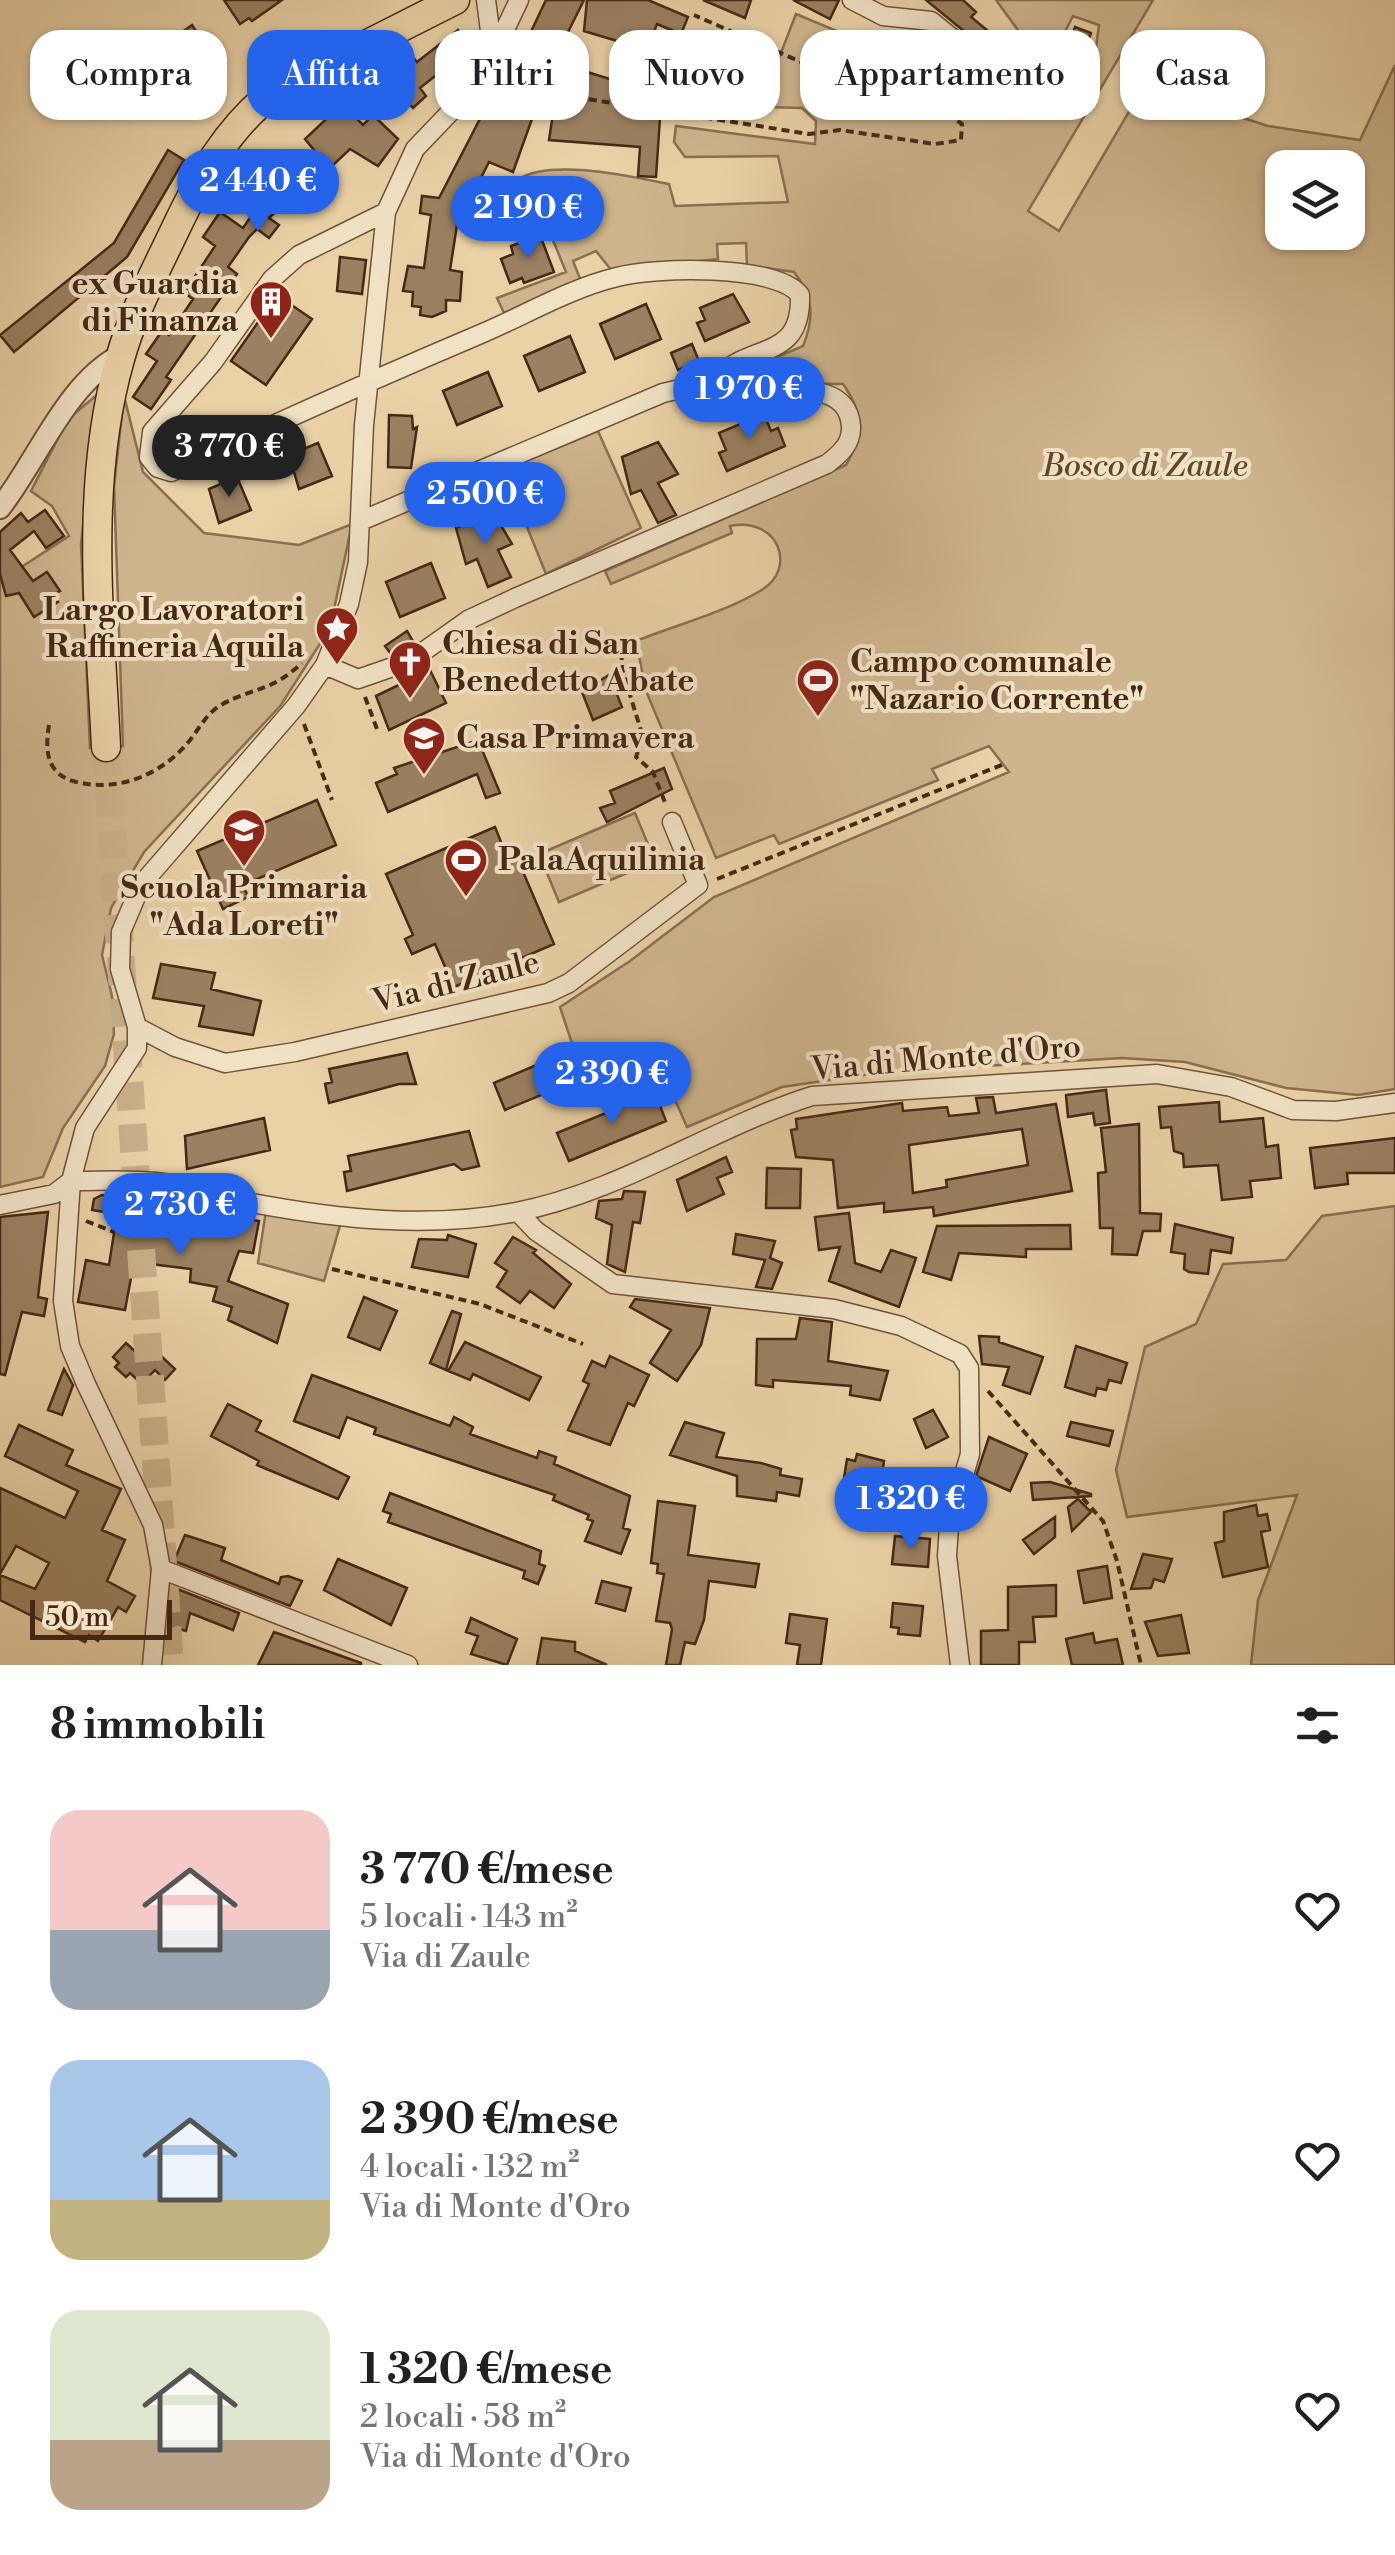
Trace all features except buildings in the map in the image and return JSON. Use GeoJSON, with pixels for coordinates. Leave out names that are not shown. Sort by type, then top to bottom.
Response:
{"type":"FeatureCollection","features":[{"type":"Feature","properties":{"kind":"main road"},"geometry":{"type":"LineString","coordinates":[[106,747],[98,498],[112,390],[121,355],[189,201],[249,111],[275,91],[455,0]]}},
{"type":"Feature","properties":{"kind":"street"},"geometry":{"type":"LineString","coordinates":[[486,0],[490,30]]}},
{"type":"Feature","properties":{"kind":"street"},"geometry":{"type":"LineString","coordinates":[[506,30],[520,0]]}},
{"type":"Feature","properties":{"kind":"street"},"geometry":{"type":"LineString","coordinates":[[852,0],[882,16],[932,21],[943,30]]}},
{"type":"Feature","properties":{"kind":"street"},"geometry":{"type":"LineString","coordinates":[[152,1665],[161,1570],[153,1525],[70,1346],[63,1264],[72,1181],[85,1128],[124,1074],[137,1048],[138,1027],[120,969],[127,910],[140,885],[296,706],[324,665],[349,604],[363,520],[368,384],[386,212],[415,149],[443,120]]}},
{"type":"Feature","properties":{"kind":"street"},"geometry":{"type":"LineString","coordinates":[[363,520],[664,393],[714,381],[726,367],[786,342],[798,328],[800,295],[792,285],[776,278],[697,272],[617,276],[171,472],[158,468],[149,457],[152,432],[213,362],[272,279],[300,255],[386,212]]}},
{"type":"Feature","properties":{"kind":"street"},"geometry":{"type":"LineString","coordinates":[[0,508],[80,387],[104,364],[121,355]]}},
{"type":"Feature","properties":{"kind":"street"},"geometry":{"type":"LineString","coordinates":[[324,665],[366,678],[410,662],[468,620],[514,598],[827,464],[849,440],[845,407],[834,395],[814,390],[729,390],[714,381]]}},
{"type":"Feature","properties":{"kind":"street"},"geometry":{"type":"LineString","coordinates":[[672,822],[698,885]]}},
{"type":"Feature","properties":{"kind":"street","name":"Via di Zaule"},"geometry":{"type":"LineString","coordinates":[[138,1027],[191,1054],[226,1062],[522,1002],[570,983],[698,885]]}},
{"type":"Feature","properties":{"kind":"street","name":"Via di Monte d'Oro"},"geometry":{"type":"LineString","coordinates":[[72,1181],[157,1182],[252,1203],[404,1222],[518,1212],[627,1177],[765,1110],[812,1096],[1157,1074],[1231,1087],[1293,1110],[1336,1111],[1395,1104]]}},
{"type":"Feature","properties":{"kind":"street"},"geometry":{"type":"LineString","coordinates":[[0,1205],[54,1194],[72,1181]]}},
{"type":"Feature","properties":{"kind":"street"},"geometry":{"type":"LineString","coordinates":[[518,1212],[536,1231],[612,1284],[794,1302],[868,1317],[944,1344],[969,1368],[970,1454],[949,1526],[949,1598],[960,1665]]}},
{"type":"Feature","properties":{"kind":"street"},"geometry":{"type":"LineString","coordinates":[[161,1570],[408,1665]]}},
{"type":"Feature","properties":{"kind":"path"},"geometry":{"type":"LineString","coordinates":[[589,101],[809,134],[840,130],[936,144],[961,140],[962,124],[952,117],[834,76],[694,15]]}},
{"type":"Feature","properties":{"kind":"path"},"geometry":{"type":"LineString","coordinates":[[621,639],[622,669],[643,737],[636,757],[653,772],[672,822]]}},
{"type":"Feature","properties":{"kind":"path"},"geometry":{"type":"LineString","coordinates":[[48,724],[46,754],[54,770],[68,780],[118,787],[183,749],[206,716],[222,704],[278,686],[305,661],[324,665]]}},
{"type":"Feature","properties":{"kind":"path"},"geometry":{"type":"LineString","coordinates":[[366,678],[377,729]]}},
{"type":"Feature","properties":{"kind":"path"},"geometry":{"type":"LineString","coordinates":[[296,706],[332,800]]}},
{"type":"Feature","properties":{"kind":"path"},"geometry":{"type":"LineString","coordinates":[[698,885],[764,863],[1004,764]]}},
{"type":"Feature","properties":{"kind":"path"},"geometry":{"type":"LineString","coordinates":[[96,1223],[114,1232]]}},
{"type":"Feature","properties":{"kind":"path"},"geometry":{"type":"LineString","coordinates":[[332,1268],[480,1304],[583,1344]]}},
{"type":"Feature","properties":{"kind":"path"},"geometry":{"type":"LineString","coordinates":[[969,1368],[1024,1435],[1104,1521],[1118,1560],[1140,1665]]}},
{"type":"Feature","properties":{"kind":"green space","name":"Bosco di Zaule"},"geometry":{"type":"Polygon","coordinates":[[[996,0],[1153,0],[1135,30],[1120,30],[1120,56],[1100,89],[1099,25],[1073,16],[1066,30],[1018,30],[996,0]]]}},
{"type":"Feature","properties":{"kind":"green space","name":"Bosco di Zaule"},"geometry":{"type":"Polygon","coordinates":[[[796,14],[834,30],[800,30],[800,108],[780,107],[780,55],[796,14]]]}},
{"type":"Feature","properties":{"kind":"green space","name":"Bosco di Zaule"},"geometry":{"type":"Polygon","coordinates":[[[1395,65],[1395,1089],[1358,1095],[1286,1088],[1185,1062],[1122,1058],[884,1072],[782,1087],[687,1127],[662,1070],[589,1095],[560,1007],[630,961],[714,897],[1009,772],[989,746],[932,769],[938,780],[779,844],[774,835],[716,858],[646,691],[636,641],[760,591],[779,570],[778,546],[760,529],[730,526],[732,533],[611,584],[605,571],[846,465],[858,434],[855,405],[843,384],[747,383],[736,375],[803,346],[810,316],[808,298],[794,272],[747,265],[746,243],[717,244],[718,259],[612,271],[596,251],[573,261],[581,281],[504,313],[497,298],[566,272],[546,223],[512,230],[504,197],[517,180],[533,173],[571,170],[669,184],[675,206],[788,202],[778,156],[685,157],[674,142],[676,126],[815,144],[816,121],[1082,120],[1028,211],[1059,231],[1124,120],[1249,120],[1360,140],[1395,65]]]}},
{"type":"Feature","properties":{"kind":"green space"},"geometry":{"type":"Polygon","coordinates":[[[98,394],[81,544],[90,748],[123,746],[114,486],[124,396],[143,472],[204,533],[299,545],[352,524],[330,628],[281,705],[144,852],[111,908],[102,955],[112,996],[114,1034],[105,1066],[63,1128],[43,1177],[0,1187],[0,581],[69,536],[52,506],[31,491],[68,419],[98,394]]]}},
{"type":"Feature","properties":{"kind":"green space"},"geometry":{"type":"Polygon","coordinates":[[[598,431],[641,528],[546,574],[504,470],[598,431]]]}},
{"type":"Feature","properties":{"kind":"green space"},"geometry":{"type":"Polygon","coordinates":[[[635,813],[655,861],[559,902],[539,854],[635,813]]]}},
{"type":"Feature","properties":{"kind":"green space"},"geometry":{"type":"Polygon","coordinates":[[[1395,1206],[1395,1665],[1251,1665],[1258,1600],[1297,1495],[1127,1517],[1116,1470],[1145,1347],[1196,1324],[1223,1264],[1286,1260],[1322,1216],[1395,1206]]]}},
{"type":"Feature","properties":{"kind":"green space"},"geometry":{"type":"Polygon","coordinates":[[[266,1210],[341,1222],[324,1281],[258,1263],[266,1210]]]}},
{"type":"Feature","properties":{"kind":"tunnel"},"geometry":{"type":"LineString","coordinates":[[106,747],[170,1665]]}},
{"type":"Feature","properties":{"kind":"place","name":"ex Guardia di Finanza"},"geometry":{"type":"Point","coordinates":[271,340]}},
{"type":"Feature","properties":{"kind":"place","name":"Largo Lavoratori Raffineria Aquila"},"geometry":{"type":"Point","coordinates":[337,666]}},
{"type":"Feature","properties":{"kind":"place","name":"Chiesa di San Benedetto Abate"},"geometry":{"type":"Point","coordinates":[410,700]}},
{"type":"Feature","properties":{"kind":"place","name":"Campo comunale \"Nazario Corrente\""},"geometry":{"type":"Point","coordinates":[818,718]}},
{"type":"Feature","properties":{"kind":"place","name":"Casa Primavera"},"geometry":{"type":"Point","coordinates":[424,776]}},
{"type":"Feature","properties":{"kind":"place","name":"Scuola Primaria \"Ada Loreti\""},"geometry":{"type":"Point","coordinates":[244,868]}},
{"type":"Feature","properties":{"kind":"place","name":"PalaAquilinia"},"geometry":{"type":"Point","coordinates":[466,898]}}]}
